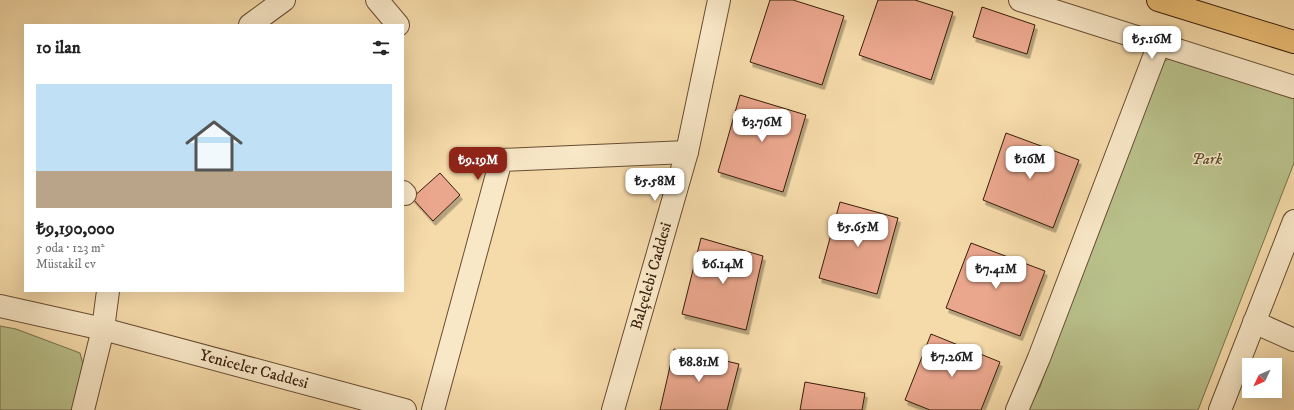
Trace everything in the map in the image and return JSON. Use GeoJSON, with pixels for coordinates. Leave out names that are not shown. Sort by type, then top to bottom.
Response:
{"type":"FeatureCollection","features":[{"type":"Feature","properties":{"kind":"highway"},"geometry":{"type":"LineString","coordinates":[[1158,0],[1294,42]]}},
{"type":"Feature","properties":{"kind":"street"},"geometry":{"type":"LineString","coordinates":[[252,24],[284,0]]}},
{"type":"Feature","properties":{"kind":"street"},"geometry":{"type":"LineString","coordinates":[[377,0],[397,24]]}},
{"type":"Feature","properties":{"kind":"street","name":"Balçelebi Caddesi"},"geometry":{"type":"LineString","coordinates":[[613,410],[687,152],[719,0]]}},
{"type":"Feature","properties":{"kind":"street"},"geometry":{"type":"LineString","coordinates":[[1020,0],[1294,87]]}},
{"type":"Feature","properties":{"kind":"street"},"geometry":{"type":"LineString","coordinates":[[1017,410],[1042,350],[1159,44]]}},
{"type":"Feature","properties":{"kind":"street"},"geometry":{"type":"LineString","coordinates":[[433,410],[501,160],[687,152]]}},
{"type":"Feature","properties":{"kind":"street"},"geometry":{"type":"LineString","coordinates":[[1220,410],[1294,221]]}},
{"type":"Feature","properties":{"kind":"street"},"geometry":{"type":"LineString","coordinates":[[83,410],[103,329],[108,292]]}},
{"type":"Feature","properties":{"kind":"street","name":"Yeniceler Caddesi"},"geometry":{"type":"LineString","coordinates":[[0,306],[103,329],[405,410]]}},
{"type":"Feature","properties":{"kind":"street"},"geometry":{"type":"LineString","coordinates":[[1254,322],[1294,340]]}},
{"type":"Feature","properties":{"kind":"green space","name":"Park"},"geometry":{"type":"Polygon","coordinates":[[[1173,57],[1294,94],[1294,163],[1198,410],[1028,410],[1040,387],[1152,67],[1173,57]]]}},
{"type":"Feature","properties":{"kind":"green space"},"geometry":{"type":"Polygon","coordinates":[[[0,326],[16,329],[80,353],[84,368],[73,410],[0,410],[0,326]]]}},
{"type":"Feature","properties":{"kind":"building"},"geometry":{"type":"Polygon","coordinates":[[[770,0],[793,0],[844,16],[822,85],[750,62],[770,0]]]}},
{"type":"Feature","properties":{"kind":"building"},"geometry":{"type":"Polygon","coordinates":[[[878,0],[915,0],[953,12],[931,80],[859,55],[878,0]]]}},
{"type":"Feature","properties":{"kind":"building"},"geometry":{"type":"Polygon","coordinates":[[[982,7],[1035,25],[1027,54],[973,37],[982,7]]]}},
{"type":"Feature","properties":{"kind":"building"},"geometry":{"type":"Polygon","coordinates":[[[740,95],[806,115],[783,192],[718,172],[740,95]]]}},
{"type":"Feature","properties":{"kind":"building"},"geometry":{"type":"Polygon","coordinates":[[[1006,133],[1079,160],[1053,228],[983,200],[1006,133]]]}},
{"type":"Feature","properties":{"kind":"building"},"geometry":{"type":"Polygon","coordinates":[[[440,173],[460,195],[433,221],[412,198],[440,173]]]}},
{"type":"Feature","properties":{"kind":"building"},"geometry":{"type":"Polygon","coordinates":[[[840,202],[898,218],[877,294],[819,278],[840,202]]]}},
{"type":"Feature","properties":{"kind":"building"},"geometry":{"type":"Polygon","coordinates":[[[701,238],[763,256],[746,330],[682,314],[701,238]]]}},
{"type":"Feature","properties":{"kind":"building"},"geometry":{"type":"Polygon","coordinates":[[[971,243],[1045,271],[1020,336],[946,308],[971,243]]]}},
{"type":"Feature","properties":{"kind":"building"},"geometry":{"type":"Polygon","coordinates":[[[931,334],[1000,362],[981,410],[930,410],[905,400],[931,334]]]}},
{"type":"Feature","properties":{"kind":"building"},"geometry":{"type":"Polygon","coordinates":[[[674,349],[739,364],[727,410],[660,410],[674,349]]]}},
{"type":"Feature","properties":{"kind":"building"},"geometry":{"type":"Polygon","coordinates":[[[805,382],[865,393],[862,410],[800,410],[805,382]]]}}]}
